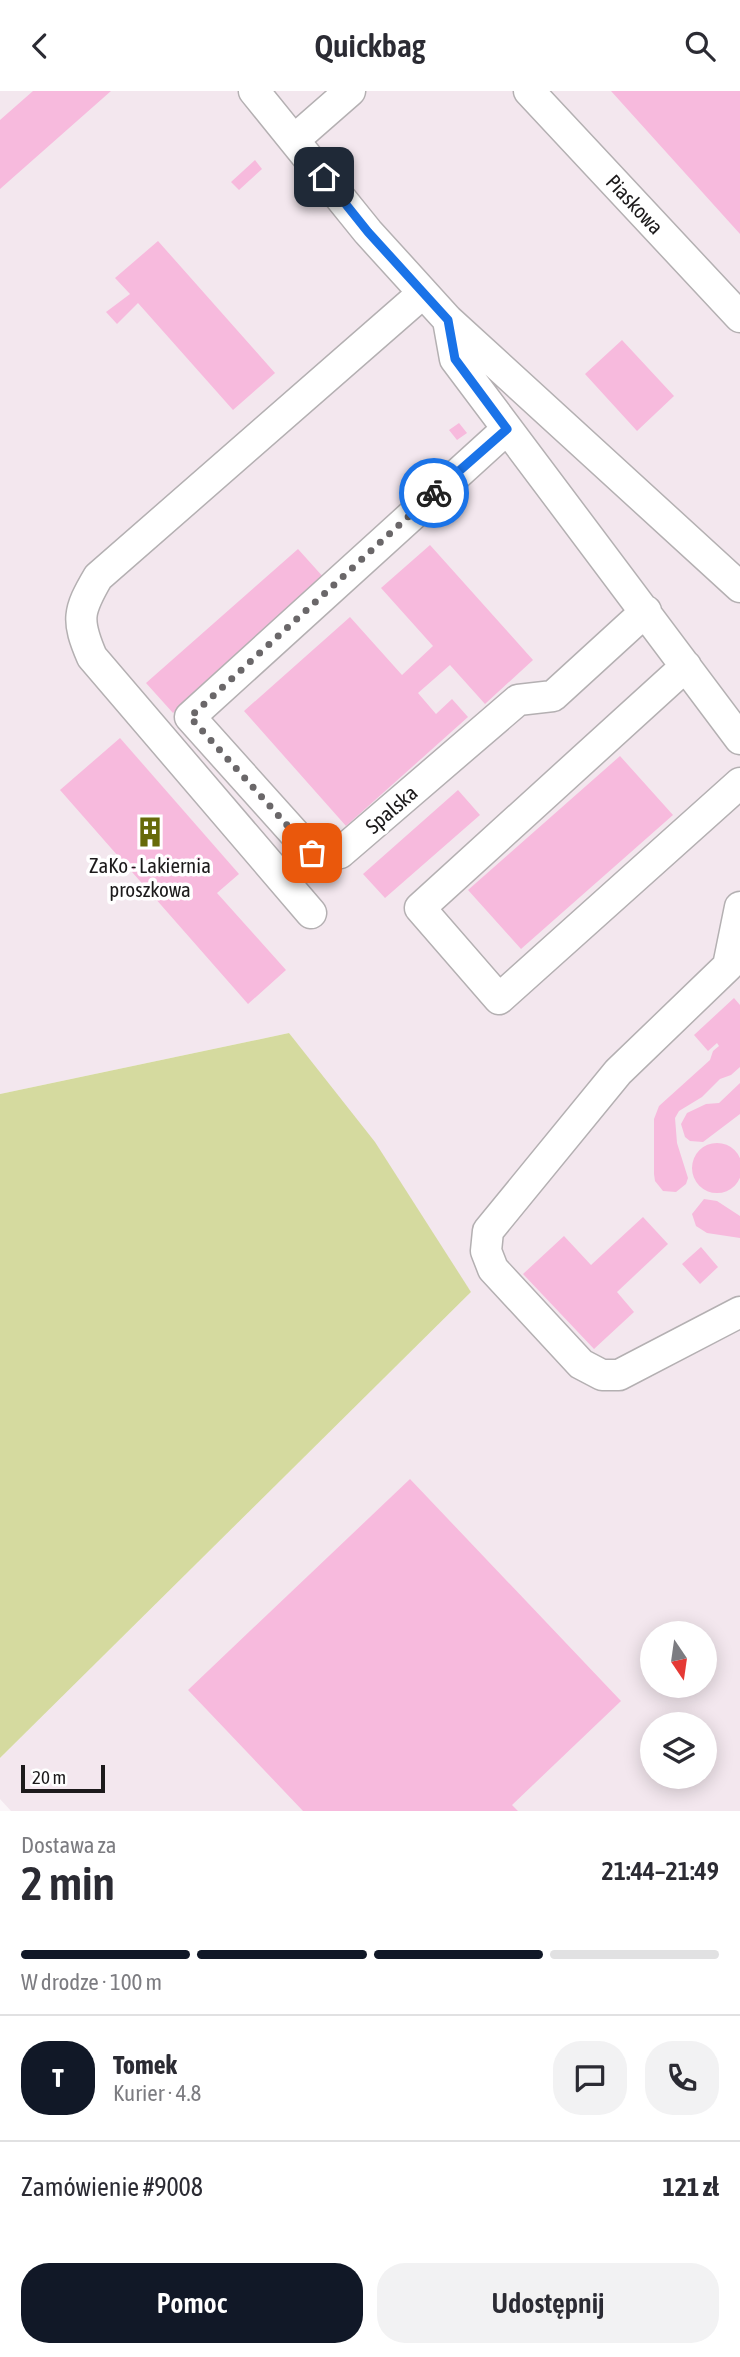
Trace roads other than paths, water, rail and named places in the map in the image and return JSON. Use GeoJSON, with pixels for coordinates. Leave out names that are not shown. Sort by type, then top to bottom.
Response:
{"type":"FeatureCollection","features":[{"type":"Feature","properties":{"kind":"lane"},"geometry":{"type":"LineString","coordinates":[[254,91],[448,320],[740,587]]}},
{"type":"Feature","properties":{"kind":"lane"},"geometry":{"type":"LineString","coordinates":[[294,140],[350,91]]}},
{"type":"Feature","properties":{"kind":"lane","name":"Piaskowa"},"geometry":{"type":"LineString","coordinates":[[529,91],[740,317]]}},
{"type":"Feature","properties":{"kind":"lane"},"geometry":{"type":"LineString","coordinates":[[311,913],[92,657],[80,630],[81,606],[98,577],[423,293]]}},
{"type":"Feature","properties":{"kind":"lane"},"geometry":{"type":"LineString","coordinates":[[448,320],[455,359],[740,739]]}},
{"type":"Feature","properties":{"kind":"lane","name":"Spalska"},"geometry":{"type":"LineString","coordinates":[[507,429],[190,717],[312,853],[340,853],[518,699],[553,696],[646,611]]}},
{"type":"Feature","properties":{"kind":"lane"},"geometry":{"type":"LineString","coordinates":[[686,666],[420,908],[499,999],[740,783]]}},
{"type":"Feature","properties":{"kind":"lane"},"geometry":{"type":"LineString","coordinates":[[740,907],[734,973],[618,1072],[488,1231],[486,1251],[493,1269],[581,1364],[602,1375],[619,1375],[740,1312]]}},
{"type":"Feature","properties":{"kind":"place","name":"ZaKo - Lakiernia proszkowa"},"geometry":{"type":"Point","coordinates":[150,832]}}]}
